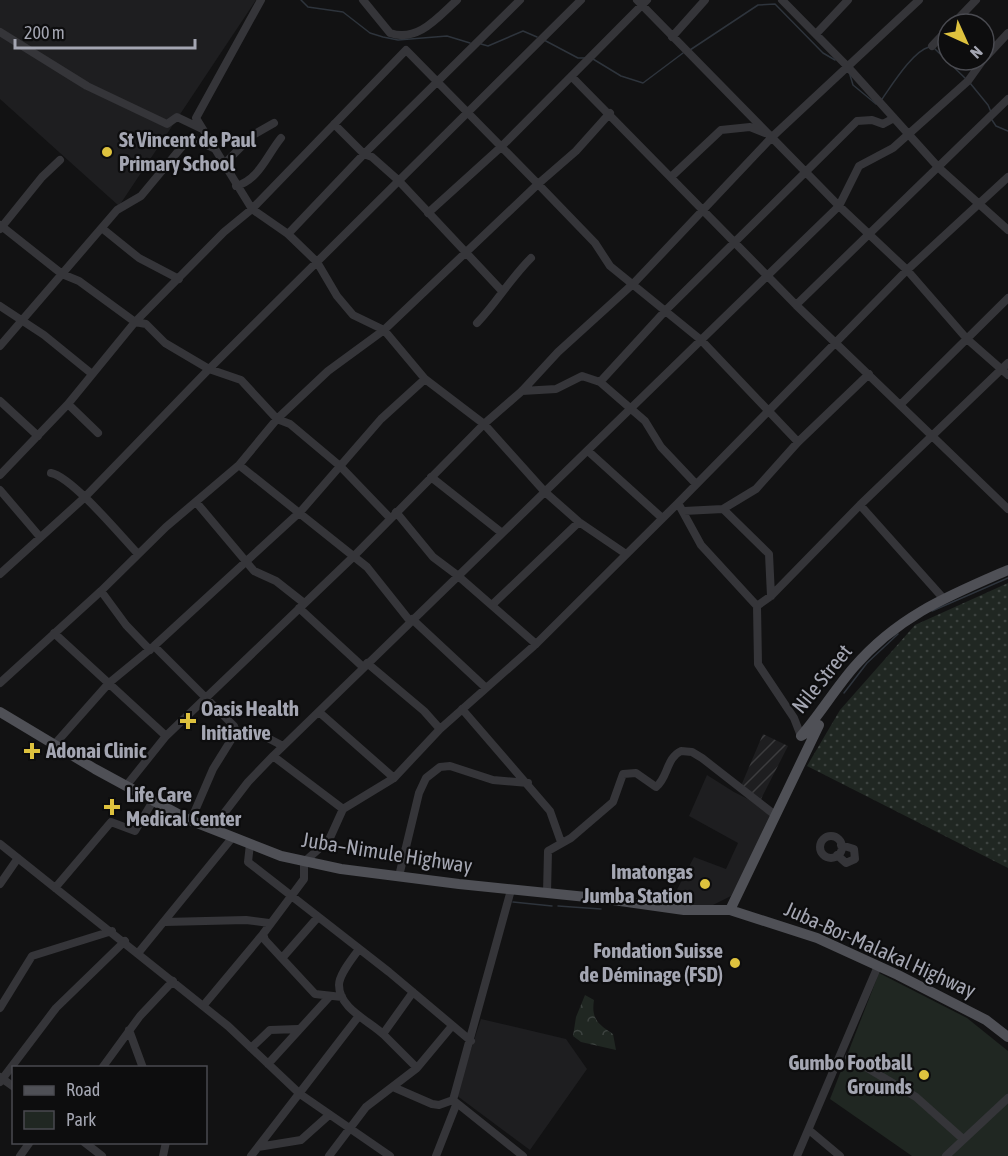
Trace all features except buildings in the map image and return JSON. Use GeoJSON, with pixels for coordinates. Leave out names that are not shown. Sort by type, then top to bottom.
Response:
{"type":"FeatureCollection","features":[{"type":"Feature","properties":{"kind":"main road","name":"Nile Street"},"geometry":{"type":"LineString","coordinates":[[801,736],[826,707],[853,667],[910,616],[944,598],[1008,570]]}},
{"type":"Feature","properties":{"kind":"main road","name":"Juba–Nimule Highway"},"geometry":{"type":"LineString","coordinates":[[0,712],[126,786],[191,820],[232,838],[304,861],[341,869],[684,910],[730,910]]}},
{"type":"Feature","properties":{"kind":"main road","name":"Nile Street"},"geometry":{"type":"LineString","coordinates":[[730,910],[819,725],[801,736]]}},
{"type":"Feature","properties":{"kind":"main road","name":"Juba-Bor-Malakal Highway"},"geometry":{"type":"LineString","coordinates":[[730,910],[817,938],[964,1007],[1008,1037]]}},
{"type":"Feature","properties":{"kind":"street"},"geometry":{"type":"LineString","coordinates":[[261,0],[197,114],[200,128],[236,186],[252,208],[288,234],[317,262],[337,296],[353,315],[384,330],[425,379],[484,424],[545,492],[579,522],[626,554]]}},
{"type":"Feature","properties":{"kind":"street"},"geometry":{"type":"LineString","coordinates":[[363,0],[390,33],[401,35],[426,28],[457,0]]}},
{"type":"Feature","properties":{"kind":"street"},"geometry":{"type":"LineString","coordinates":[[288,234],[364,154],[520,0]]}},
{"type":"Feature","properties":{"kind":"street"},"geometry":{"type":"LineString","coordinates":[[0,574],[84,498],[209,369],[581,0]]}},
{"type":"Feature","properties":{"kind":"street"},"geometry":{"type":"LineString","coordinates":[[672,38],[705,0]]}},
{"type":"Feature","properties":{"kind":"street"},"geometry":{"type":"LineString","coordinates":[[782,0],[847,66],[939,168],[1008,230]]}},
{"type":"Feature","properties":{"kind":"street"},"geometry":{"type":"LineString","coordinates":[[816,34],[848,0]]}},
{"type":"Feature","properties":{"kind":"street"},"geometry":{"type":"LineString","coordinates":[[126,786],[166,736],[353,557],[484,424],[522,391],[558,352],[633,283],[770,135],[919,0]]}},
{"type":"Feature","properties":{"kind":"street"},"geometry":{"type":"LineString","coordinates":[[964,12],[976,0]]}},
{"type":"Feature","properties":{"kind":"street"},"geometry":{"type":"LineString","coordinates":[[428,213],[501,147],[572,77],[642,2],[672,38],[869,236],[907,270],[967,339],[1006,369],[931,435],[771,596],[757,606]]}},
{"type":"Feature","properties":{"kind":"street"},"geometry":{"type":"LineString","coordinates":[[0,32],[87,86],[167,124],[177,117],[200,128]]}},
{"type":"Feature","properties":{"kind":"street"},"geometry":{"type":"LineString","coordinates":[[996,46],[1008,33]]}},
{"type":"Feature","properties":{"kind":"street"},"geometry":{"type":"LineString","coordinates":[[932,46],[936,42]]}},
{"type":"Feature","properties":{"kind":"street"},"geometry":{"type":"LineString","coordinates":[[0,476],[68,404],[135,322],[224,232],[252,208],[406,50],[595,243],[610,266],[701,340],[798,442]]}},
{"type":"Feature","properties":{"kind":"street"},"geometry":{"type":"LineString","coordinates":[[212,829],[240,791],[283,746],[839,206],[859,166],[893,148],[968,81],[975,72]]}},
{"type":"Feature","properties":{"kind":"street"},"geometry":{"type":"LineString","coordinates":[[572,77],[736,241],[796,305],[1008,509]]}},
{"type":"Feature","properties":{"kind":"street"},"geometry":{"type":"LineString","coordinates":[[796,305],[1008,99]]}},
{"type":"Feature","properties":{"kind":"street"},"geometry":{"type":"LineString","coordinates":[[0,683],[138,554],[239,465],[277,419],[328,371],[384,330],[537,184],[576,151],[610,113]]}},
{"type":"Feature","properties":{"kind":"street"},"geometry":{"type":"LineString","coordinates":[[600,382],[666,310],[856,122],[872,120],[883,124],[894,118]]}},
{"type":"Feature","properties":{"kind":"street"},"geometry":{"type":"LineString","coordinates":[[223,165],[253,135],[274,123]]}},
{"type":"Feature","properties":{"kind":"street"},"geometry":{"type":"LineString","coordinates":[[334,124],[364,154],[372,157],[398,180],[502,291]]}},
{"type":"Feature","properties":{"kind":"street"},"geometry":{"type":"LineString","coordinates":[[671,177],[722,129],[750,127],[770,135]]}},
{"type":"Feature","properties":{"kind":"street"},"geometry":{"type":"LineString","coordinates":[[236,186],[248,182],[254,176],[281,138]]}},
{"type":"Feature","properties":{"kind":"street"},"geometry":{"type":"LineString","coordinates":[[0,346],[117,210],[141,196],[185,143],[196,140],[213,148]]}},
{"type":"Feature","properties":{"kind":"street"},"geometry":{"type":"LineString","coordinates":[[60,160],[42,177],[1,227],[62,274],[79,281],[135,322],[146,324],[165,344],[209,369],[241,380],[277,419],[290,424],[340,466],[393,515],[433,557],[536,644]]}},
{"type":"Feature","properties":{"kind":"street"},"geometry":{"type":"LineString","coordinates":[[203,1006],[263,934],[269,923],[293,897],[304,879],[304,861],[329,840],[343,809],[394,778],[440,729],[536,644],[907,270],[1008,177]]}},
{"type":"Feature","properties":{"kind":"street"},"geometry":{"type":"LineString","coordinates":[[103,229],[139,258],[179,279]]}},
{"type":"Feature","properties":{"kind":"street"},"geometry":{"type":"LineString","coordinates":[[477,323],[496,303],[502,291],[531,258]]}},
{"type":"Feature","properties":{"kind":"street"},"geometry":{"type":"LineString","coordinates":[[900,405],[1008,298]]}},
{"type":"Feature","properties":{"kind":"street"},"geometry":{"type":"LineString","coordinates":[[0,306],[21,323],[31,326],[92,374]]}},
{"type":"Feature","properties":{"kind":"street"},"geometry":{"type":"LineString","coordinates":[[684,511],[723,509],[756,489],[798,442],[869,374]]}},
{"type":"Feature","properties":{"kind":"street"},"geometry":{"type":"LineString","coordinates":[[522,391],[556,389],[582,376],[600,382],[645,421],[661,447],[696,484]]}},
{"type":"Feature","properties":{"kind":"street"},"geometry":{"type":"LineString","coordinates":[[54,745],[109,683],[152,648],[301,511],[381,419],[425,379]]}},
{"type":"Feature","properties":{"kind":"street"},"geometry":{"type":"LineString","coordinates":[[0,401],[38,435]]}},
{"type":"Feature","properties":{"kind":"street"},"geometry":{"type":"LineString","coordinates":[[68,404],[98,433]]}},
{"type":"Feature","properties":{"kind":"street"},"geometry":{"type":"LineString","coordinates":[[588,451],[661,517]]}},
{"type":"Feature","properties":{"kind":"street"},"geometry":{"type":"LineString","coordinates":[[239,465],[301,511],[367,567],[411,620],[486,688]]}},
{"type":"Feature","properties":{"kind":"street"},"geometry":{"type":"LineString","coordinates":[[51,473],[62,478],[84,498],[138,554]]}},
{"type":"Feature","properties":{"kind":"street"},"geometry":{"type":"LineString","coordinates":[[431,477],[502,533]]}},
{"type":"Feature","properties":{"kind":"street"},"geometry":{"type":"LineString","coordinates":[[0,490],[40,537]]}},
{"type":"Feature","properties":{"kind":"street"},"geometry":{"type":"LineString","coordinates":[[196,502],[254,571],[276,581],[365,665],[424,711],[440,729]]}},
{"type":"Feature","properties":{"kind":"street"},"geometry":{"type":"LineString","coordinates":[[678,502],[701,545],[757,606],[758,664],[794,718],[801,736]]}},
{"type":"Feature","properties":{"kind":"street"},"geometry":{"type":"LineString","coordinates":[[860,505],[944,598]]}},
{"type":"Feature","properties":{"kind":"street"},"geometry":{"type":"LineString","coordinates":[[723,509],[769,554],[771,596]]}},
{"type":"Feature","properties":{"kind":"street"},"geometry":{"type":"LineString","coordinates":[[492,605],[579,522]]}},
{"type":"Feature","properties":{"kind":"street"},"geometry":{"type":"LineString","coordinates":[[101,591],[126,625],[206,697],[234,726],[236,732]]}},
{"type":"Feature","properties":{"kind":"street"},"geometry":{"type":"LineString","coordinates":[[54,633],[166,736]]}},
{"type":"Feature","properties":{"kind":"street"},"geometry":{"type":"LineString","coordinates":[[462,709],[550,811],[561,842]]}},
{"type":"Feature","properties":{"kind":"street"},"geometry":{"type":"LineString","coordinates":[[319,712],[394,778]]}},
{"type":"Feature","properties":{"kind":"street"},"geometry":{"type":"LineString","coordinates":[[236,732],[262,735],[283,746]]}},
{"type":"Feature","properties":{"kind":"street"},"geometry":{"type":"LineString","coordinates":[[191,820],[213,769],[236,732]]}},
{"type":"Feature","properties":{"kind":"street"},"geometry":{"type":"LineString","coordinates":[[547,893],[546,857],[548,851],[571,838],[612,802],[623,774],[627,772],[641,776],[649,785],[656,787],[661,782],[672,759],[681,751],[692,752],[702,758],[775,815]]}},
{"type":"Feature","properties":{"kind":"street"},"geometry":{"type":"LineString","coordinates":[[273,756],[343,809]]}},
{"type":"Feature","properties":{"kind":"street"},"geometry":{"type":"LineString","coordinates":[[399,876],[419,793],[426,778],[440,767],[450,766],[493,780],[528,783]]}},
{"type":"Feature","properties":{"kind":"street"},"geometry":{"type":"LineString","coordinates":[[55,888],[111,822],[135,831],[153,801]]}},
{"type":"Feature","properties":{"kind":"street"},"geometry":{"type":"LineString","coordinates":[[832,836],[838,839],[841,845],[854,849],[855,859],[846,863],[837,855],[830,857],[824,855],[820,849],[821,843],[832,836]]}},
{"type":"Feature","properties":{"kind":"street"},"geometry":{"type":"LineString","coordinates":[[139,952],[232,838]]}},
{"type":"Feature","properties":{"kind":"street"},"geometry":{"type":"LineString","coordinates":[[0,844],[139,952],[251,1048],[300,1094],[390,1156]]}},
{"type":"Feature","properties":{"kind":"street"},"geometry":{"type":"LineString","coordinates":[[250,844],[248,862],[413,992],[471,1041]]}},
{"type":"Feature","properties":{"kind":"street"},"geometry":{"type":"LineString","coordinates":[[837,855],[841,845]]}},
{"type":"Feature","properties":{"kind":"street"},"geometry":{"type":"LineString","coordinates":[[0,884],[18,858]]}},
{"type":"Feature","properties":{"kind":"street"},"geometry":{"type":"LineString","coordinates":[[436,1156],[454,1102],[511,890]]}},
{"type":"Feature","properties":{"kind":"street"},"geometry":{"type":"LineString","coordinates":[[283,957],[318,918]]}},
{"type":"Feature","properties":{"kind":"street"},"geometry":{"type":"LineString","coordinates":[[165,922],[246,920],[269,923]]}},
{"type":"Feature","properties":{"kind":"street"},"geometry":{"type":"LineString","coordinates":[[0,1008],[32,956],[112,931]]}},
{"type":"Feature","properties":{"kind":"street"},"geometry":{"type":"LineString","coordinates":[[263,934],[265,940],[315,994],[342,997]]}},
{"type":"Feature","properties":{"kind":"street"},"geometry":{"type":"LineString","coordinates":[[1,1079],[56,1008],[124,941]]}},
{"type":"Feature","properties":{"kind":"street"},"geometry":{"type":"LineString","coordinates":[[359,949],[341,979],[339,985],[342,997],[358,1017],[383,1034],[417,1068]]}},
{"type":"Feature","properties":{"kind":"street"},"geometry":{"type":"LineString","coordinates":[[797,1156],[878,966]]}},
{"type":"Feature","properties":{"kind":"street"},"geometry":{"type":"LineString","coordinates":[[103,1066],[129,1030],[173,981]]}},
{"type":"Feature","properties":{"kind":"street"},"geometry":{"type":"LineString","coordinates":[[383,1034],[413,992]]}},
{"type":"Feature","properties":{"kind":"street"},"geometry":{"type":"LineString","coordinates":[[268,1064],[330,996]]}},
{"type":"Feature","properties":{"kind":"street"},"geometry":{"type":"LineString","coordinates":[[251,1156],[358,1017]]}},
{"type":"Feature","properties":{"kind":"street"},"geometry":{"type":"LineString","coordinates":[[329,1156],[373,1099],[417,1068],[452,1026]]}},
{"type":"Feature","properties":{"kind":"street"},"geometry":{"type":"LineString","coordinates":[[251,1048],[270,1030],[298,1029]]}},
{"type":"Feature","properties":{"kind":"street"},"geometry":{"type":"LineString","coordinates":[[129,1030],[142,1066]]}},
{"type":"Feature","properties":{"kind":"street"},"geometry":{"type":"LineString","coordinates":[[849,1057],[916,1097],[963,1138]]}},
{"type":"Feature","properties":{"kind":"street"},"geometry":{"type":"LineString","coordinates":[[393,1087],[432,1104],[454,1102],[523,1156]]}},
{"type":"Feature","properties":{"kind":"street"},"geometry":{"type":"LineString","coordinates":[[946,1156],[1008,1098]]}},
{"type":"Feature","properties":{"kind":"street"},"geometry":{"type":"LineString","coordinates":[[258,1147],[301,1140],[329,1115]]}},
{"type":"Feature","properties":{"kind":"street"},"geometry":{"type":"LineString","coordinates":[[809,1130],[840,1156]]}},
{"type":"Feature","properties":{"kind":"street"},"geometry":{"type":"LineString","coordinates":[[20,1156],[29,1144]]}},
{"type":"Feature","properties":{"kind":"street"},"geometry":{"type":"LineString","coordinates":[[85,1144],[102,1156]]}},
{"type":"Feature","properties":{"kind":"shaded area","name":"St Vincent de Paul Primary School"},"geometry":{"type":"Polygon","coordinates":[[[0,0],[256,0],[119,206],[0,99],[0,0]]]}},
{"type":"Feature","properties":{"kind":"shaded area"},"geometry":{"type":"Polygon","coordinates":[[[763,734],[788,746],[761,799],[741,786],[763,734]]]}},
{"type":"Feature","properties":{"kind":"shaded area"},"geometry":{"type":"Polygon","coordinates":[[[707,775],[734,792],[774,812],[731,896],[707,908],[670,903],[694,857],[726,869],[738,843],[689,816],[707,775]]]}},
{"type":"Feature","properties":{"kind":"shaded area"},"geometry":{"type":"Polygon","coordinates":[[[481,1019],[566,1039],[587,1069],[530,1150],[456,1095],[481,1019]]]}},
{"type":"Feature","properties":{"kind":"green space"},"geometry":{"type":"Polygon","coordinates":[[[1008,583],[1008,868],[807,766],[840,710],[915,625],[1008,583]]]}},
{"type":"Feature","properties":{"kind":"green space","name":"Gumbo Football Grounds"},"geometry":{"type":"Polygon","coordinates":[[[879,973],[967,1018],[1008,1051],[1008,1156],[912,1156],[830,1099],[879,973]]]}},
{"type":"Feature","properties":{"kind":"green space"},"geometry":{"type":"Polygon","coordinates":[[[585,995],[594,1000],[595,1016],[600,1024],[613,1034],[616,1050],[581,1042],[573,1036],[576,1017],[585,995]]]}},
{"type":"Feature","properties":{"kind":"waterway"},"geometry":{"type":"LineString","coordinates":[[301,0],[308,7],[343,12],[370,33],[383,37],[398,40],[447,36],[470,43]]}},
{"type":"Feature","properties":{"kind":"waterway"},"geometry":{"type":"LineString","coordinates":[[690,50],[758,5],[775,4],[823,53],[835,60]]}},
{"type":"Feature","properties":{"kind":"waterway"},"geometry":{"type":"LineString","coordinates":[[481,44],[488,46],[523,31],[537,37]]}},
{"type":"Feature","properties":{"kind":"waterway"},"geometry":{"type":"LineString","coordinates":[[544,40],[578,58],[586,58]]}},
{"type":"Feature","properties":{"kind":"waterway"},"geometry":{"type":"LineString","coordinates":[[882,99],[916,55],[929,47]]}},
{"type":"Feature","properties":{"kind":"waterway"},"geometry":{"type":"LineString","coordinates":[[935,49],[966,79]]}},
{"type":"Feature","properties":{"kind":"waterway"},"geometry":{"type":"LineString","coordinates":[[593,59],[621,76],[643,83],[683,53]]}},
{"type":"Feature","properties":{"kind":"waterway"},"geometry":{"type":"LineString","coordinates":[[850,75],[853,85],[876,104]]}},
{"type":"Feature","properties":{"kind":"waterway"},"geometry":{"type":"LineString","coordinates":[[970,83],[991,112]]}},
{"type":"Feature","properties":{"kind":"waterway"},"geometry":{"type":"LineString","coordinates":[[992,120],[996,126],[1008,131]]}},
{"type":"Feature","properties":{"kind":"waterway"},"geometry":{"type":"LineString","coordinates":[[932,611],[1008,578]]}},
{"type":"Feature","properties":{"kind":"waterway"},"geometry":{"type":"LineString","coordinates":[[844,693],[867,663],[898,634]]}},
{"type":"Feature","properties":{"kind":"waterway"},"geometry":{"type":"LineString","coordinates":[[513,902],[552,906]]}},
{"type":"Feature","properties":{"kind":"waterway"},"geometry":{"type":"LineString","coordinates":[[558,906],[601,909]]}},
{"type":"Feature","properties":{"kind":"place","name":"St Vincent de Paul Primary School"},"geometry":{"type":"Point","coordinates":[107,152]}},
{"type":"Feature","properties":{"kind":"place","name":"Oasis Health Initiative"},"geometry":{"type":"Point","coordinates":[188,721]}},
{"type":"Feature","properties":{"kind":"place","name":"Adonai Clinic"},"geometry":{"type":"Point","coordinates":[32,751]}},
{"type":"Feature","properties":{"kind":"place","name":"Life Care Medical Center"},"geometry":{"type":"Point","coordinates":[112,807]}},
{"type":"Feature","properties":{"kind":"place","name":"Imatongas Jumba Station"},"geometry":{"type":"Point","coordinates":[705,884]}},
{"type":"Feature","properties":{"kind":"place","name":"Fondation Suisse de Déminage (FSD)"},"geometry":{"type":"Point","coordinates":[735,963]}},
{"type":"Feature","properties":{"kind":"place","name":"Gumbo Football Grounds"},"geometry":{"type":"Point","coordinates":[924,1075]}}]}
